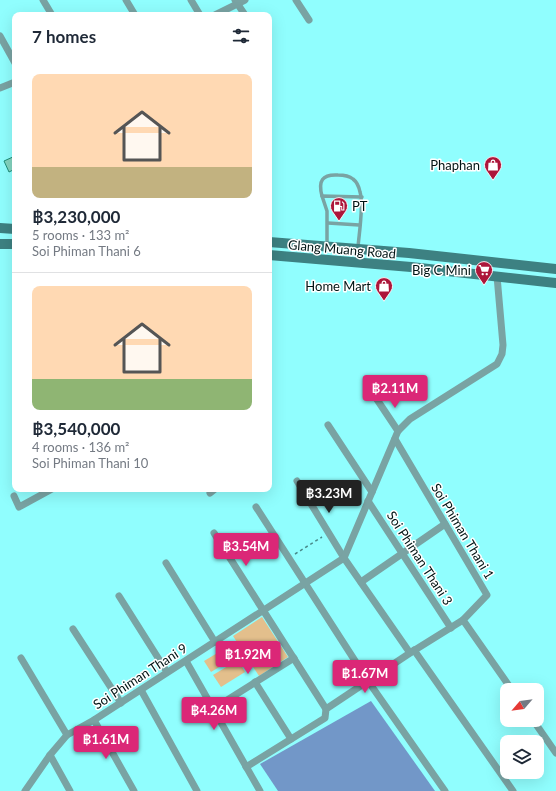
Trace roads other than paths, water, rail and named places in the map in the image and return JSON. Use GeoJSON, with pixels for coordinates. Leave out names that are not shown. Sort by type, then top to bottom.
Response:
{"type":"FeatureCollection","features":[{"type":"Feature","properties":{"kind":"main road"},"geometry":{"type":"LineString","coordinates":[[0,228],[12,229]]}},
{"type":"Feature","properties":{"kind":"main road","name":"Glang Muang Road"},"geometry":{"type":"LineString","coordinates":[[272,242],[358,248],[556,268]]}},
{"type":"Feature","properties":{"kind":"main road"},"geometry":{"type":"LineString","coordinates":[[0,244],[12,244]]}},
{"type":"Feature","properties":{"kind":"main road"},"geometry":{"type":"LineString","coordinates":[[356,262],[358,248]]}},
{"type":"Feature","properties":{"kind":"main road","name":"Glang Muang Road"},"geometry":{"type":"LineString","coordinates":[[272,256],[356,262],[556,283]]}},
{"type":"Feature","properties":{"kind":"street"},"geometry":{"type":"LineString","coordinates":[[44,0],[50,12]]}},
{"type":"Feature","properties":{"kind":"street"},"geometry":{"type":"LineString","coordinates":[[126,0],[133,12]]}},
{"type":"Feature","properties":{"kind":"street"},"geometry":{"type":"LineString","coordinates":[[191,0],[198,12]]}},
{"type":"Feature","properties":{"kind":"street"},"geometry":{"type":"LineString","coordinates":[[220,12],[237,2],[245,0]]}},
{"type":"Feature","properties":{"kind":"street"},"geometry":{"type":"LineString","coordinates":[[296,0],[310,20]]}},
{"type":"Feature","properties":{"kind":"street"},"geometry":{"type":"LineString","coordinates":[[237,2],[243,12]]}},
{"type":"Feature","properties":{"kind":"street"},"geometry":{"type":"LineString","coordinates":[[0,36],[12,58]]}},
{"type":"Feature","properties":{"kind":"street"},"geometry":{"type":"LineString","coordinates":[[0,88],[12,83]]}},
{"type":"Feature","properties":{"kind":"street"},"geometry":{"type":"LineString","coordinates":[[344,558],[398,431],[410,420],[497,364],[502,354],[503,345],[497,276]]}},
{"type":"Feature","properties":{"kind":"street"},"geometry":{"type":"LineString","coordinates":[[376,398],[398,431]]}},
{"type":"Feature","properties":{"kind":"street"},"geometry":{"type":"LineString","coordinates":[[328,425],[372,492]]}},
{"type":"Feature","properties":{"kind":"street","name":"Soi Phiman Thani 1"},"geometry":{"type":"LineString","coordinates":[[395,439],[487,595],[463,620]]}},
{"type":"Feature","properties":{"kind":"street"},"geometry":{"type":"LineString","coordinates":[[297,481],[344,558],[513,791]]}},
{"type":"Feature","properties":{"kind":"street"},"geometry":{"type":"LineString","coordinates":[[14,496],[19,507],[46,492]]}},
{"type":"Feature","properties":{"kind":"street","name":"Soi Phiman Thani 3"},"geometry":{"type":"LineString","coordinates":[[368,501],[451,628]]}},
{"type":"Feature","properties":{"kind":"street"},"geometry":{"type":"LineString","coordinates":[[256,506],[368,681],[444,791]]}},
{"type":"Feature","properties":{"kind":"street"},"geometry":{"type":"LineString","coordinates":[[361,582],[445,524]]}},
{"type":"Feature","properties":{"kind":"street"},"geometry":{"type":"LineString","coordinates":[[214,533],[326,709],[325,718],[246,767]]}},
{"type":"Feature","properties":{"kind":"street","name":"Soi Phiman Thani 9"},"geometry":{"type":"LineString","coordinates":[[25,791],[50,755],[67,735],[121,703],[344,558]]}},
{"type":"Feature","properties":{"kind":"street"},"geometry":{"type":"LineString","coordinates":[[166,563],[215,642]]}},
{"type":"Feature","properties":{"kind":"street"},"geometry":{"type":"LineString","coordinates":[[119,596],[168,672]]}},
{"type":"Feature","properties":{"kind":"street"},"geometry":{"type":"LineString","coordinates":[[326,709],[463,620],[507,683]]}},
{"type":"Feature","properties":{"kind":"street"},"geometry":{"type":"LineString","coordinates":[[73,629],[121,703]]}},
{"type":"Feature","properties":{"kind":"street"},"geometry":{"type":"LineString","coordinates":[[21,658],[67,735]]}},
{"type":"Feature","properties":{"kind":"street"},"geometry":{"type":"LineString","coordinates":[[213,709],[294,658]]}},
{"type":"Feature","properties":{"kind":"street"},"geometry":{"type":"LineString","coordinates":[[186,661],[260,791]]}},
{"type":"Feature","properties":{"kind":"street"},"geometry":{"type":"LineString","coordinates":[[255,682],[291,739]]}},
{"type":"Feature","properties":{"kind":"street"},"geometry":{"type":"LineString","coordinates":[[141,690],[197,791]]}},
{"type":"Feature","properties":{"kind":"street"},"geometry":{"type":"LineString","coordinates":[[94,720],[134,791]]}},
{"type":"Feature","properties":{"kind":"street"},"geometry":{"type":"LineString","coordinates":[[538,727],[556,753]]}},
{"type":"Feature","properties":{"kind":"street"},"geometry":{"type":"LineString","coordinates":[[50,755],[70,791]]}},
{"type":"Feature","properties":{"kind":"lane"},"geometry":{"type":"LineString","coordinates":[[327,246],[328,223],[327,211],[322,196],[322,179],[328,175],[345,175],[354,179],[359,187],[362,197],[358,248]]}},
{"type":"Feature","properties":{"kind":"lane"},"geometry":{"type":"LineString","coordinates":[[322,196],[362,197]]}},
{"type":"Feature","properties":{"kind":"lane"},"geometry":{"type":"LineString","coordinates":[[328,223],[359,225]]}},
{"type":"Feature","properties":{"kind":"water"},"geometry":{"type":"Polygon","coordinates":[[[371,701],[435,791],[278,791],[260,764],[371,701]]]}},
{"type":"Feature","properties":{"kind":"place","name":"Phaphan"},"geometry":{"type":"Point","coordinates":[493,180]}},
{"type":"Feature","properties":{"kind":"place","name":"PT"},"geometry":{"type":"Point","coordinates":[339,221]}},
{"type":"Feature","properties":{"kind":"place","name":"Big C Mini"},"geometry":{"type":"Point","coordinates":[484,285]}},
{"type":"Feature","properties":{"kind":"place","name":"Home Mart"},"geometry":{"type":"Point","coordinates":[384,301]}}]}
